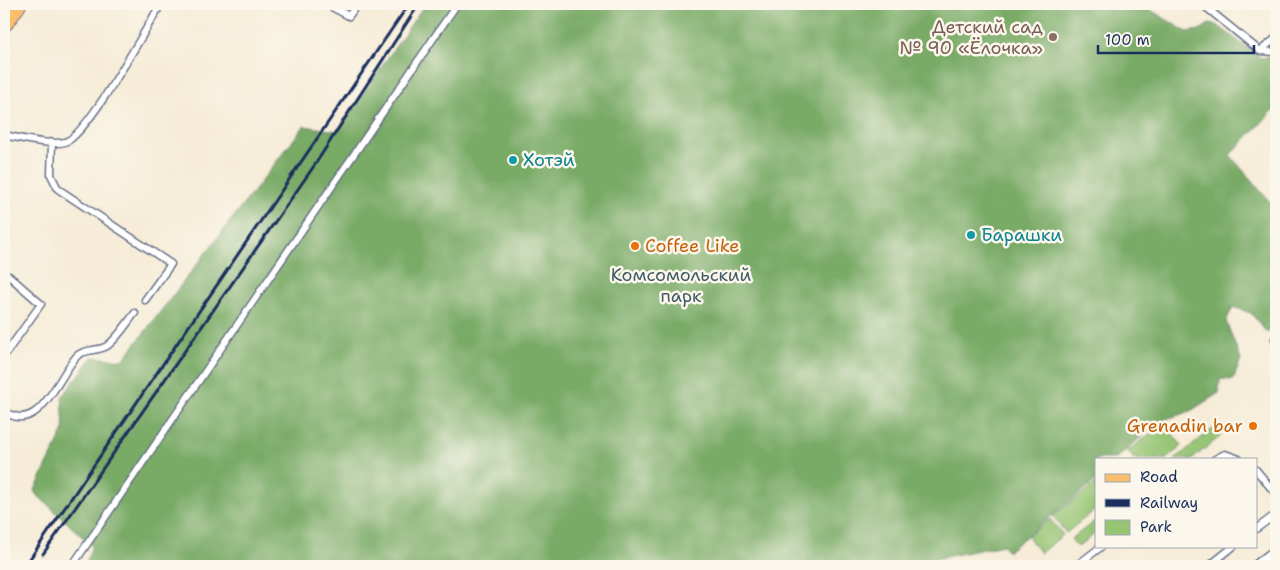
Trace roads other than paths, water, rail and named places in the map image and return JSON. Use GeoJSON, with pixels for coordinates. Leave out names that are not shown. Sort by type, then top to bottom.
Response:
{"type":"FeatureCollection","features":[{"type":"Feature","properties":{"kind":"main road"},"geometry":{"type":"LineString","coordinates":[[4,21],[16,4]]}},
{"type":"Feature","properties":{"kind":"street"},"geometry":{"type":"LineString","coordinates":[[1258,566],[1276,552]]}},
{"type":"Feature","properties":{"kind":"lane"},"geometry":{"type":"LineString","coordinates":[[4,135],[52,142],[66,142],[87,124],[161,4]]}},
{"type":"Feature","properties":{"kind":"lane"},"geometry":{"type":"LineString","coordinates":[[326,4],[349,16],[357,4]]}},
{"type":"Feature","properties":{"kind":"lane"},"geometry":{"type":"LineString","coordinates":[[72,566],[457,4]]}},
{"type":"Feature","properties":{"kind":"lane"},"geometry":{"type":"LineString","coordinates":[[1202,4],[1260,50],[1276,52]]}},
{"type":"Feature","properties":{"kind":"lane"},"geometry":{"type":"LineString","coordinates":[[1260,50],[1276,38]]}},
{"type":"Feature","properties":{"kind":"lane"},"geometry":{"type":"LineString","coordinates":[[52,142],[50,175],[58,189],[170,264],[145,300]]}},
{"type":"Feature","properties":{"kind":"lane"},"geometry":{"type":"LineString","coordinates":[[4,276],[10,276],[40,304],[4,356]]}},
{"type":"Feature","properties":{"kind":"lane"},"geometry":{"type":"LineString","coordinates":[[4,411],[8,414],[24,417],[34,414],[43,405],[79,354],[107,346],[135,313]]}},
{"type":"Feature","properties":{"kind":"lane"},"geometry":{"type":"LineString","coordinates":[[1217,458],[1225,454],[1236,458]]}},
{"type":"Feature","properties":{"kind":"lane"},"geometry":{"type":"LineString","coordinates":[[1258,472],[1276,494]]}},
{"type":"Feature","properties":{"kind":"lane"},"geometry":{"type":"LineString","coordinates":[[1258,528],[1276,514]]}},
{"type":"Feature","properties":{"kind":"lane"},"geometry":{"type":"LineString","coordinates":[[1076,566],[1099,548]]}},
{"type":"Feature","properties":{"kind":"lane"},"geometry":{"type":"LineString","coordinates":[[1209,566],[1232,548]]}},
{"type":"Feature","properties":{"kind":"railway"},"geometry":{"type":"LineString","coordinates":[[25,566],[409,4]]}},
{"type":"Feature","properties":{"kind":"railway"},"geometry":{"type":"LineString","coordinates":[[43,554],[314,166],[419,4]]}},
{"type":"Feature","properties":{"kind":"place","name":"Детский сад № 90 «Ёлочка»"},"geometry":{"type":"Point","coordinates":[1053,37]}},
{"type":"Feature","properties":{"kind":"place","name":"Хотэй"},"geometry":{"type":"Point","coordinates":[513,160]}},
{"type":"Feature","properties":{"kind":"place","name":"Барашки"},"geometry":{"type":"Point","coordinates":[971,235]}},
{"type":"Feature","properties":{"kind":"place","name":"Coffee Like"},"geometry":{"type":"Point","coordinates":[635,246]}},
{"type":"Feature","properties":{"kind":"place","name":"Grenadin bar"},"geometry":{"type":"Point","coordinates":[1253,426]}},
{"type":"Feature","properties":{"kind":"park label","name":"Комсомольский парк"},"geometry":{"type":"Point","coordinates":[681,285]}}]}
